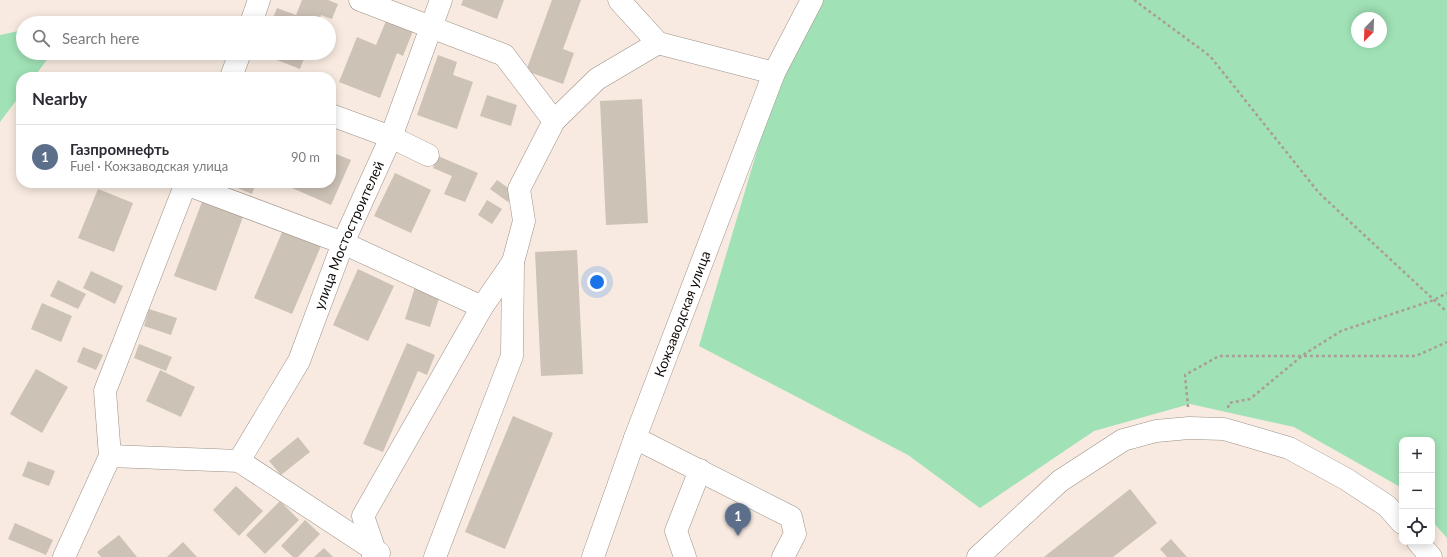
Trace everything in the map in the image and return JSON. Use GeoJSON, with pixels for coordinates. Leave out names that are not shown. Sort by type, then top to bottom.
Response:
{"type":"FeatureCollection","features":[{"type":"Feature","properties":{"kind":"street"},"geometry":{"type":"LineString","coordinates":[[253,16],[259,0]]}},
{"type":"Feature","properties":{"kind":"street"},"geometry":{"type":"LineString","coordinates":[[360,0],[504,55],[554,121]]}},
{"type":"Feature","properties":{"kind":"street","name":"улица Мостостроителей"},"geometry":{"type":"LineString","coordinates":[[239,461],[299,362],[343,243],[390,137],[430,26],[441,0]]}},
{"type":"Feature","properties":{"kind":"street"},"geometry":{"type":"LineString","coordinates":[[619,0],[658,43],[774,72]]}},
{"type":"Feature","properties":{"kind":"street","name":"Кожзаводская улица"},"geometry":{"type":"LineString","coordinates":[[593,557],[635,438],[774,72],[812,0]]}},
{"type":"Feature","properties":{"kind":"street"},"geometry":{"type":"LineString","coordinates":[[435,557],[512,356],[514,262],[524,221],[519,188],[554,121],[597,79],[658,43]]}},
{"type":"Feature","properties":{"kind":"street"},"geometry":{"type":"LineString","coordinates":[[234,72],[238,60]]}},
{"type":"Feature","properties":{"kind":"street"},"geometry":{"type":"LineString","coordinates":[[336,116],[390,137],[428,155]]}},
{"type":"Feature","properties":{"kind":"street"},"geometry":{"type":"LineString","coordinates":[[64,557],[110,456],[105,391],[183,188]]}},
{"type":"Feature","properties":{"kind":"street"},"geometry":{"type":"LineString","coordinates":[[196,188],[343,243],[482,307]]}},
{"type":"Feature","properties":{"kind":"street"},"geometry":{"type":"LineString","coordinates":[[379,555],[364,516],[482,307],[514,262]]}},
{"type":"Feature","properties":{"kind":"street"},"geometry":{"type":"LineString","coordinates":[[978,557],[1060,480],[1123,440],[1156,431],[1189,428],[1224,429],[1289,448],[1346,479],[1387,506],[1399,520]]}},
{"type":"Feature","properties":{"kind":"street"},"geometry":{"type":"LineString","coordinates":[[635,438],[791,517],[795,534],[783,557]]}},
{"type":"Feature","properties":{"kind":"street"},"geometry":{"type":"LineString","coordinates":[[110,456],[239,461],[379,555]]}},
{"type":"Feature","properties":{"kind":"street"},"geometry":{"type":"LineString","coordinates":[[686,557],[676,531],[700,470]]}},
{"type":"Feature","properties":{"kind":"street"},"geometry":{"type":"LineString","coordinates":[[1421,545],[1431,557]]}},
{"type":"Feature","properties":{"kind":"path"},"geometry":{"type":"LineString","coordinates":[[1134,0],[1210,56],[1319,193],[1447,312]]}},
{"type":"Feature","properties":{"kind":"path"},"geometry":{"type":"LineString","coordinates":[[1224,429],[1229,403],[1250,399],[1303,355],[1341,331],[1434,300],[1447,293]]}},
{"type":"Feature","properties":{"kind":"path"},"geometry":{"type":"LineString","coordinates":[[1189,428],[1185,375],[1219,356],[1416,356],[1447,342]]}},
{"type":"Feature","properties":{"kind":"green space"},"geometry":{"type":"Polygon","coordinates":[[[819,0],[1447,0],[1447,538],[1435,524],[1435,437],[1399,437],[1399,486],[1294,427],[1190,404],[1094,431],[980,508],[908,455],[699,346],[778,80],[819,0]]]}},
{"type":"Feature","properties":{"kind":"green space"},"geometry":{"type":"Polygon","coordinates":[[[16,32],[16,60],[47,60],[38,72],[16,72],[16,101],[0,122],[0,35],[16,32]]]}},
{"type":"Feature","properties":{"kind":"building"},"geometry":{"type":"Polygon","coordinates":[[[302,0],[328,0],[338,4],[333,16],[274,16],[277,8],[296,15],[302,0]]]}},
{"type":"Feature","properties":{"kind":"building"},"geometry":{"type":"Polygon","coordinates":[[[463,0],[504,0],[497,19],[461,5],[463,0]]]}},
{"type":"Feature","properties":{"kind":"building"},"geometry":{"type":"Polygon","coordinates":[[[552,0],[581,0],[563,49],[574,53],[563,84],[526,71],[552,0]]]}},
{"type":"Feature","properties":{"kind":"building"},"geometry":{"type":"Polygon","coordinates":[[[386,21],[413,31],[403,56],[397,53],[380,98],[339,82],[357,37],[376,45],[386,21]]]}},
{"type":"Feature","properties":{"kind":"building"},"geometry":{"type":"Polygon","coordinates":[[[438,55],[457,62],[453,75],[473,82],[457,129],[417,115],[438,55]]]}},
{"type":"Feature","properties":{"kind":"building"},"geometry":{"type":"Polygon","coordinates":[[[277,60],[303,60],[300,69],[277,60]]]}},
{"type":"Feature","properties":{"kind":"building"},"geometry":{"type":"Polygon","coordinates":[[[487,95],[517,105],[511,126],[480,116],[487,95]]]}},
{"type":"Feature","properties":{"kind":"building"},"geometry":{"type":"Polygon","coordinates":[[[642,99],[648,223],[606,225],[600,101],[642,99]]]}},
{"type":"Feature","properties":{"kind":"building"},"geometry":{"type":"Polygon","coordinates":[[[336,154],[351,160],[331,205],[292,188],[336,188],[336,154]]]}},
{"type":"Feature","properties":{"kind":"building"},"geometry":{"type":"Polygon","coordinates":[[[438,156],[478,173],[465,202],[444,194],[452,176],[433,168],[438,156]]]}},
{"type":"Feature","properties":{"kind":"building"},"geometry":{"type":"Polygon","coordinates":[[[395,173],[431,190],[411,233],[374,216],[395,173]]]}},
{"type":"Feature","properties":{"kind":"building"},"geometry":{"type":"Polygon","coordinates":[[[497,180],[514,192],[508,202],[490,189],[497,180]]]}},
{"type":"Feature","properties":{"kind":"building"},"geometry":{"type":"Polygon","coordinates":[[[237,188],[254,188],[252,194],[237,188]]]}},
{"type":"Feature","properties":{"kind":"building"},"geometry":{"type":"Polygon","coordinates":[[[98,189],[133,203],[114,252],[78,238],[98,189]]]}},
{"type":"Feature","properties":{"kind":"building"},"geometry":{"type":"Polygon","coordinates":[[[203,199],[244,214],[216,291],[174,276],[203,199]]]}},
{"type":"Feature","properties":{"kind":"building"},"geometry":{"type":"Polygon","coordinates":[[[487,200],[502,209],[492,224],[478,215],[487,200]]]}},
{"type":"Feature","properties":{"kind":"building"},"geometry":{"type":"Polygon","coordinates":[[[283,230],[321,246],[292,314],[254,298],[283,230]]]}},
{"type":"Feature","properties":{"kind":"building"},"geometry":{"type":"Polygon","coordinates":[[[577,250],[583,374],[541,376],[535,252],[577,250]]]}},
{"type":"Feature","properties":{"kind":"building"},"geometry":{"type":"Polygon","coordinates":[[[358,269],[394,286],[368,341],[333,325],[358,269]]]}},
{"type":"Feature","properties":{"kind":"building"},"geometry":{"type":"Polygon","coordinates":[[[91,271],[123,286],[115,304],[83,288],[91,271]]]}},
{"type":"Feature","properties":{"kind":"building"},"geometry":{"type":"Polygon","coordinates":[[[58,280],[86,294],[78,309],[50,296],[58,280]]]}},
{"type":"Feature","properties":{"kind":"building"},"geometry":{"type":"Polygon","coordinates":[[[415,287],[440,295],[430,327],[405,319],[415,287]]]}},
{"type":"Feature","properties":{"kind":"building"},"geometry":{"type":"Polygon","coordinates":[[[42,303],[72,316],[61,342],[31,329],[42,303]]]}},
{"type":"Feature","properties":{"kind":"building"},"geometry":{"type":"Polygon","coordinates":[[[149,309],[177,318],[171,335],[144,326],[149,309]]]}},
{"type":"Feature","properties":{"kind":"building"},"geometry":{"type":"Polygon","coordinates":[[[407,343],[435,355],[427,375],[418,371],[383,452],[363,444],[407,343]]]}},
{"type":"Feature","properties":{"kind":"building"},"geometry":{"type":"Polygon","coordinates":[[[139,344],[172,357],[166,371],[134,358],[139,344]]]}},
{"type":"Feature","properties":{"kind":"building"},"geometry":{"type":"Polygon","coordinates":[[[83,347],[103,355],[96,370],[77,362],[83,347]]]}},
{"type":"Feature","properties":{"kind":"building"},"geometry":{"type":"Polygon","coordinates":[[[36,369],[68,387],[42,433],[10,414],[36,369]]]}},
{"type":"Feature","properties":{"kind":"building"},"geometry":{"type":"Polygon","coordinates":[[[160,370],[195,387],[181,417],[146,401],[160,370]]]}},
{"type":"Feature","properties":{"kind":"building"},"geometry":{"type":"Polygon","coordinates":[[[513,416],[553,433],[505,549],[465,532],[513,416]]]}},
{"type":"Feature","properties":{"kind":"building"},"geometry":{"type":"Polygon","coordinates":[[[298,437],[310,452],[281,475],[269,461],[298,437]]]}},
{"type":"Feature","properties":{"kind":"building"},"geometry":{"type":"Polygon","coordinates":[[[28,461],[55,471],[49,486],[22,476],[28,461]]]}},
{"type":"Feature","properties":{"kind":"building"},"geometry":{"type":"Polygon","coordinates":[[[236,486],[263,511],[239,536],[213,510],[236,486]]]}},
{"type":"Feature","properties":{"kind":"building"},"geometry":{"type":"Polygon","coordinates":[[[1130,489],[1157,523],[1113,557],[1044,557],[1130,489]]]}},
{"type":"Feature","properties":{"kind":"building"},"geometry":{"type":"Polygon","coordinates":[[[280,501],[299,520],[265,554],[246,535],[280,501]]]}},
{"type":"Feature","properties":{"kind":"building"},"geometry":{"type":"Polygon","coordinates":[[[305,520],[320,534],[298,557],[293,557],[281,546],[305,520]]]}},
{"type":"Feature","properties":{"kind":"building"},"geometry":{"type":"Polygon","coordinates":[[[15,523],[53,540],[46,555],[8,539],[15,523]]]}},
{"type":"Feature","properties":{"kind":"building"},"geometry":{"type":"Polygon","coordinates":[[[119,535],[137,557],[101,557],[97,552],[119,535]]]}},
{"type":"Feature","properties":{"kind":"building"},"geometry":{"type":"Polygon","coordinates":[[[1171,539],[1187,557],[1167,557],[1160,549],[1171,539]]]}},
{"type":"Feature","properties":{"kind":"building"},"geometry":{"type":"Polygon","coordinates":[[[183,542],[197,557],[167,557],[183,542]]]}},
{"type":"Feature","properties":{"kind":"building"},"geometry":{"type":"Polygon","coordinates":[[[324,548],[333,557],[314,557],[324,548]]]}},
{"type":"Feature","properties":{"kind":"place","name":"Газпромнефть"},"geometry":{"type":"Point","coordinates":[738,536]}}]}
